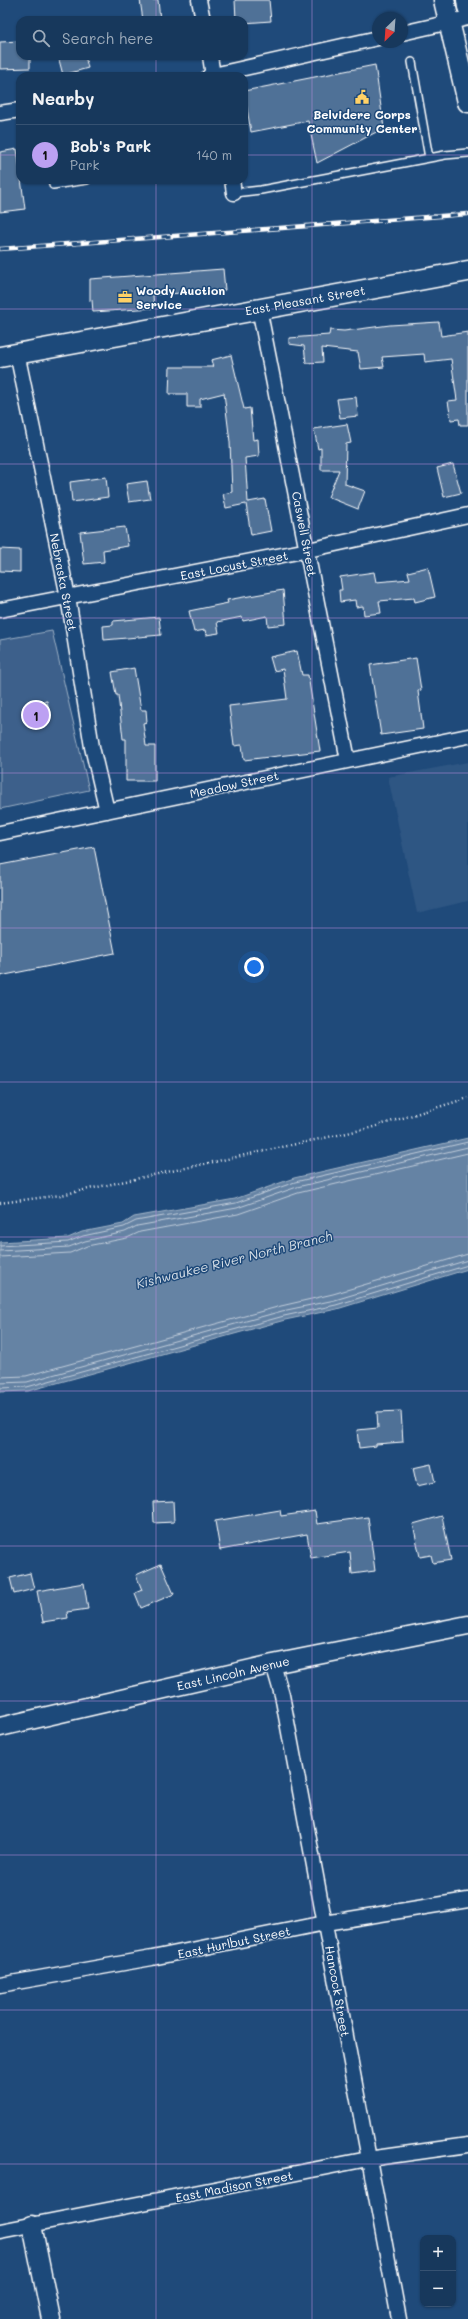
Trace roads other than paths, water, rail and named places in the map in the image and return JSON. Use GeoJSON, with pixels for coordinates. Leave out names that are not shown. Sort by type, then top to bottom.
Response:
{"type":"FeatureCollection","features":[{"type":"Feature","properties":{"kind":"main road"},"geometry":{"type":"LineString","coordinates":[[444,0],[468,102]]}},
{"type":"Feature","properties":{"kind":"main road"},"geometry":{"type":"LineString","coordinates":[[467,0],[468,7]]}},
{"type":"Feature","properties":{"kind":"main road","name":"East Pleasant Street"},"geometry":{"type":"LineString","coordinates":[[9,355],[259,308],[468,271]]}},
{"type":"Feature","properties":{"kind":"street"},"geometry":{"type":"LineString","coordinates":[[199,0],[202,16]]}},
{"type":"Feature","properties":{"kind":"street"},"geometry":{"type":"LineString","coordinates":[[408,32],[468,18]]}},
{"type":"Feature","properties":{"kind":"street"},"geometry":{"type":"LineString","coordinates":[[229,72],[372,39]]}},
{"type":"Feature","properties":{"kind":"street"},"geometry":{"type":"LineString","coordinates":[[210,60],[212,72]]}},
{"type":"Feature","properties":{"kind":"street"},"geometry":{"type":"LineString","coordinates":[[0,114],[16,111]]}},
{"type":"Feature","properties":{"kind":"street","name":"Caswell Street"},"geometry":{"type":"LineString","coordinates":[[259,308],[308,550],[348,760]]}},
{"type":"Feature","properties":{"kind":"street","name":"Nebraska Street"},"geometry":{"type":"LineString","coordinates":[[9,355],[68,597],[92,747],[107,811]]}},
{"type":"Feature","properties":{"kind":"street","name":"East Locust Street"},"geometry":{"type":"LineString","coordinates":[[0,610],[308,550],[468,515]]}},
{"type":"Feature","properties":{"kind":"street","name":"Meadow Street"},"geometry":{"type":"LineString","coordinates":[[0,833],[468,736]]}},
{"type":"Feature","properties":{"kind":"street","name":"East Lincoln Avenue"},"geometry":{"type":"LineString","coordinates":[[0,1727],[273,1664],[468,1625]]}},
{"type":"Feature","properties":{"kind":"street","name":"Hancock Street"},"geometry":{"type":"LineString","coordinates":[[273,1664],[282,1695],[368,2159],[400,2319]]}},
{"type":"Feature","properties":{"kind":"street","name":"East Hurlbut Street"},"geometry":{"type":"LineString","coordinates":[[0,1985],[152,1958],[325,1923],[468,1900]]}},
{"type":"Feature","properties":{"kind":"street","name":"East Madison Street"},"geometry":{"type":"LineString","coordinates":[[0,2231],[368,2159],[468,2145]]}},
{"type":"Feature","properties":{"kind":"street"},"geometry":{"type":"LineString","coordinates":[[32,2225],[51,2319]]}},
{"type":"Feature","properties":{"kind":"lane"},"geometry":{"type":"LineString","coordinates":[[412,62],[429,158]]}},
{"type":"Feature","properties":{"kind":"lane"},"geometry":{"type":"LineString","coordinates":[[233,187],[261,190],[429,158],[468,153]]}},
{"type":"Feature","properties":{"kind":"water","name":"Kishwaukee River North Branch"},"geometry":{"type":"Polygon","coordinates":[[[468,1138],[468,1269],[337,1309],[285,1320],[28,1391],[0,1392],[0,1242],[68,1238],[82,1232],[123,1224],[134,1217],[235,1199],[294,1178],[468,1138]]]}},
{"type":"Feature","properties":{"kind":"railway"},"geometry":{"type":"LineString","coordinates":[[0,249],[468,214]]}},
{"type":"Feature","properties":{"kind":"place","name":"Belvidere Corps Community Center"},"geometry":{"type":"Point","coordinates":[362,97]}},
{"type":"Feature","properties":{"kind":"place","name":"Woody Auction Service"},"geometry":{"type":"Point","coordinates":[125,297]}},
{"type":"Feature","properties":{"kind":"place","name":"Bob's Park"},"geometry":{"type":"Point","coordinates":[36,715]}}]}
